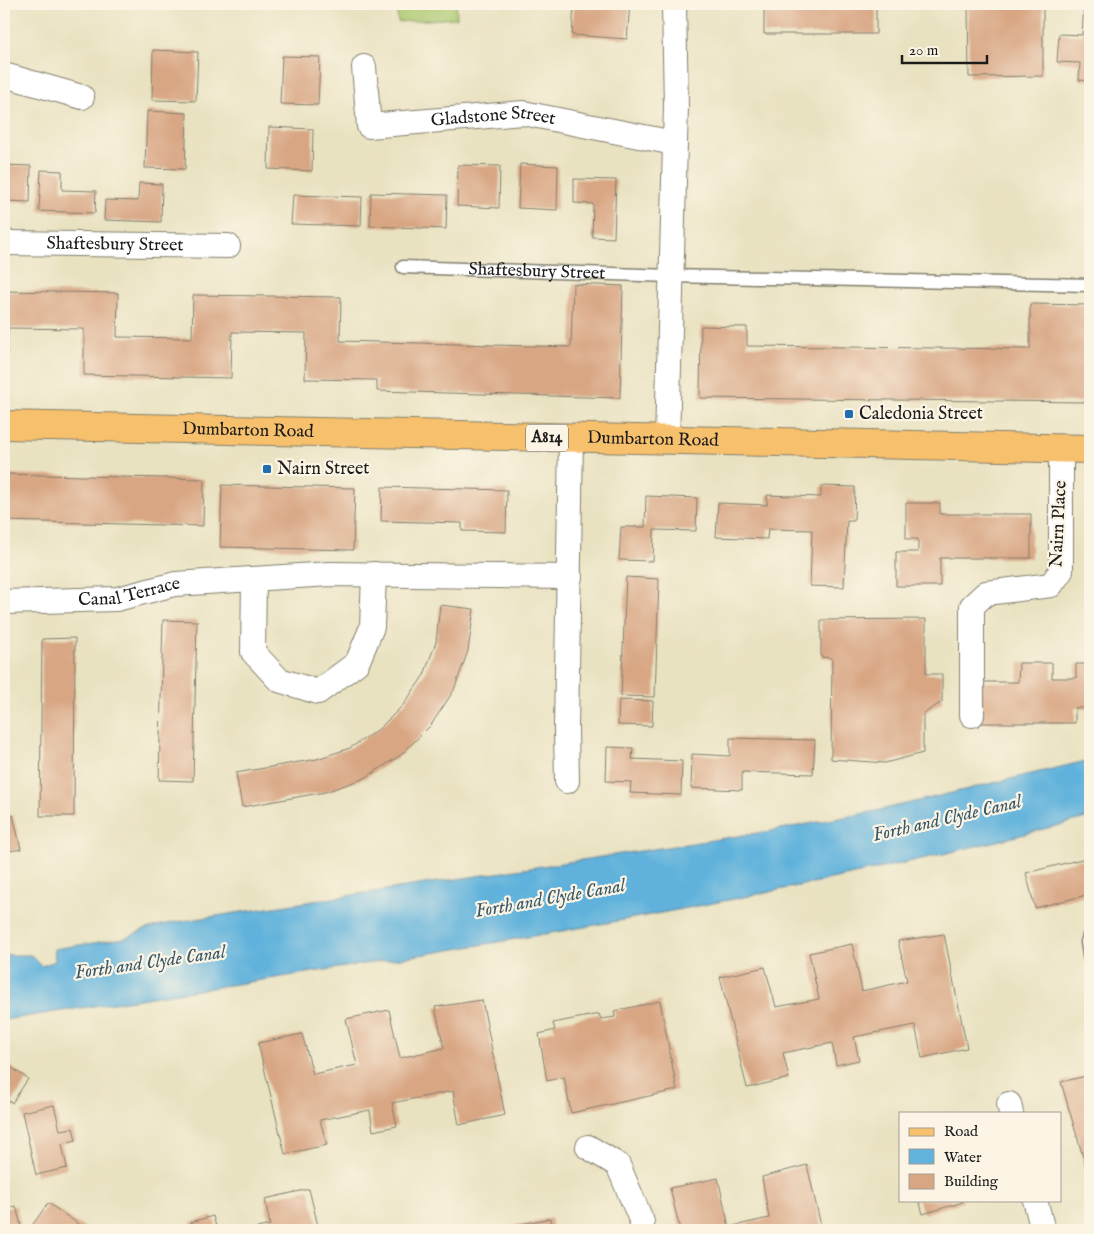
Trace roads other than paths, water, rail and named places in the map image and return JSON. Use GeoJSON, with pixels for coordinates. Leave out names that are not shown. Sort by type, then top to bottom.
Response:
{"type":"FeatureCollection","features":[{"type":"Feature","properties":{"kind":"main road","name":"Dumbarton Road"},"geometry":{"type":"LineString","coordinates":[[4,424],[571,439],[1090,449]]}},
{"type":"Feature","properties":{"kind":"street"},"geometry":{"type":"LineString","coordinates":[[667,441],[676,106],[674,4]]}},
{"type":"Feature","properties":{"kind":"street","name":"Gladstone Street"},"geometry":{"type":"LineString","coordinates":[[364,67],[370,126],[523,113],[674,143]]}},
{"type":"Feature","properties":{"kind":"street"},"geometry":{"type":"LineString","coordinates":[[4,75],[82,97]]}},
{"type":"Feature","properties":{"kind":"street","name":"Shaftesbury Street"},"geometry":{"type":"LineString","coordinates":[[4,243],[228,246]]}},
{"type":"Feature","properties":{"kind":"street"},"geometry":{"type":"LineString","coordinates":[[567,781],[566,729],[571,439]]}},
{"type":"Feature","properties":{"kind":"street","name":"Nairn Place"},"geometry":{"type":"LineString","coordinates":[[972,715],[972,606],[986,593],[1051,585],[1061,571],[1061,449]]}},
{"type":"Feature","properties":{"kind":"street","name":"Canal Terrace"},"geometry":{"type":"LineString","coordinates":[[4,602],[117,599],[176,584],[330,574],[570,577]]}},
{"type":"Feature","properties":{"kind":"street"},"geometry":{"type":"LineString","coordinates":[[254,580],[253,652],[279,680],[318,692],[357,663],[372,627],[374,574]]}},
{"type":"Feature","properties":{"kind":"street"},"geometry":{"type":"LineString","coordinates":[[588,1147],[618,1165],[642,1222],[642,1230]]}},
{"type":"Feature","properties":{"kind":"street"},"geometry":{"type":"LineString","coordinates":[[1036,1202],[1043,1230]]}},
{"type":"Feature","properties":{"kind":"lane","name":"Shaftesbury Street"},"geometry":{"type":"LineString","coordinates":[[403,267],[671,276],[1090,285]]}},
{"type":"Feature","properties":{"kind":"lane"},"geometry":{"type":"LineString","coordinates":[[1090,932],[1087,942],[1090,961]]}},
{"type":"Feature","properties":{"kind":"water","name":"Forth and Clyde Canal"},"geometry":{"type":"Polygon","coordinates":[[[1090,760],[1090,817],[956,851],[821,881],[550,933],[4,1020],[4,955],[31,955],[42,966],[55,961],[54,949],[125,938],[146,929],[170,923],[771,831],[876,811],[1090,760]]]}},
{"type":"Feature","properties":{"kind":"place","name":"Caledonia Street"},"geometry":{"type":"Point","coordinates":[849,414]}},
{"type":"Feature","properties":{"kind":"place","name":"Nairn Street"},"geometry":{"type":"Point","coordinates":[267,469]}}]}
